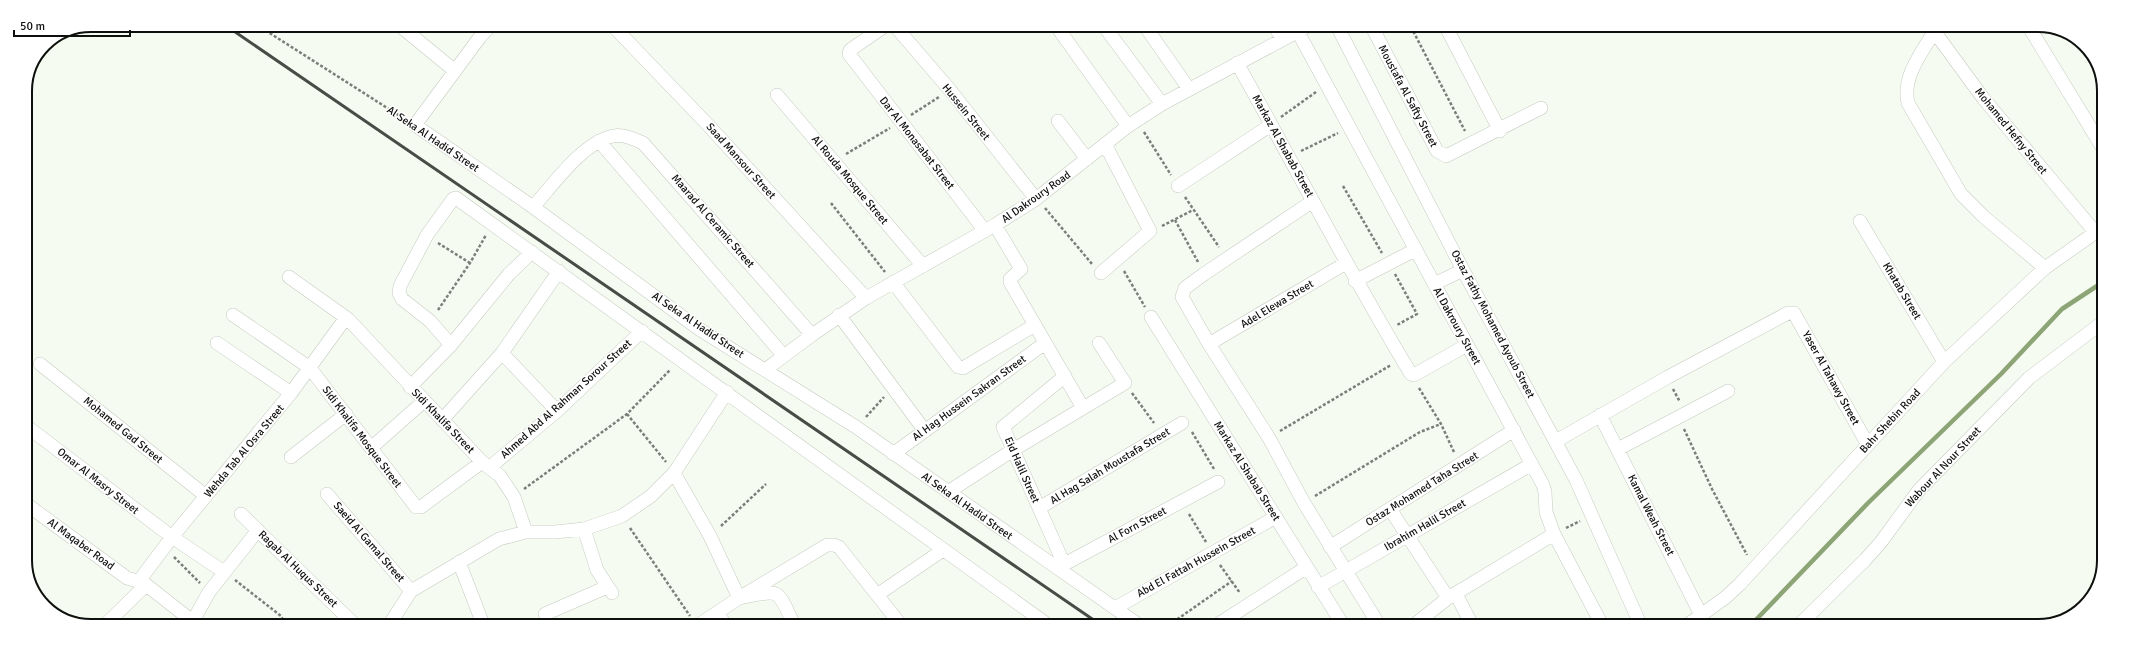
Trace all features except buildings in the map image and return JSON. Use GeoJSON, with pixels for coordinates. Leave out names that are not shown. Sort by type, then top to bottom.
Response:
{"type":"FeatureCollection","features":[{"type":"Feature","properties":{"kind":"street"},"geometry":{"type":"LineString","coordinates":[[408,32],[455,71]]}},
{"type":"Feature","properties":{"kind":"street"},"geometry":{"type":"LineString","coordinates":[[415,125],[486,32]]}},
{"type":"Feature","properties":{"kind":"street","name":"Saad Mansour Street"},"geometry":{"type":"LineString","coordinates":[[619,32],[709,126],[866,298]]}},
{"type":"Feature","properties":{"kind":"street","name":"Dar Al Monasabat Street"},"geometry":{"type":"LineString","coordinates":[[876,32],[850,50],[849,54],[900,122],[1022,268],[1009,281],[1035,325]]}},
{"type":"Feature","properties":{"kind":"street","name":"Hussein Street"},"geometry":{"type":"LineString","coordinates":[[900,32],[950,90],[1036,199]]}},
{"type":"Feature","properties":{"kind":"street"},"geometry":{"type":"LineString","coordinates":[[1061,32],[1132,123]]}},
{"type":"Feature","properties":{"kind":"street"},"geometry":{"type":"LineString","coordinates":[[1108,32],[1162,104]]}},
{"type":"Feature","properties":{"kind":"street"},"geometry":{"type":"LineString","coordinates":[[1149,32],[1189,89]]}},
{"type":"Feature","properties":{"kind":"street"},"geometry":{"type":"LineString","coordinates":[[1278,32],[1283,39]]}},
{"type":"Feature","properties":{"kind":"street","name":"Al Dakroury Road"},"geometry":{"type":"LineString","coordinates":[[765,370],[839,315],[893,282],[990,228],[1036,199],[1132,123],[1189,89],[1297,32]]}},
{"type":"Feature","properties":{"kind":"street","name":"Al Dakroury Street"},"geometry":{"type":"LineString","coordinates":[[1304,32],[1327,84],[1532,464],[1544,488],[1546,512],[1554,534],[1598,619]]}},
{"type":"Feature","properties":{"kind":"street","name":"Ostaz Fathy Mohamed Ayoub Street"},"geometry":{"type":"LineString","coordinates":[[1340,32],[1463,270],[1556,441],[1593,515],[1638,619]]}},
{"type":"Feature","properties":{"kind":"street","name":"Moustafa Al Safty Street"},"geometry":{"type":"LineString","coordinates":[[1375,32],[1437,151],[1446,156],[1472,144]]}},
{"type":"Feature","properties":{"kind":"street"},"geometry":{"type":"LineString","coordinates":[[1449,32],[1500,131]]}},
{"type":"Feature","properties":{"kind":"street"},"geometry":{"type":"LineString","coordinates":[[1931,32],[1910,75],[1906,94],[1908,103],[1961,194],[1984,217],[2045,268]]}},
{"type":"Feature","properties":{"kind":"street","name":"Mohamed Hefny Street"},"geometry":{"type":"LineString","coordinates":[[1934,32],[1983,98],[2097,228]]}},
{"type":"Feature","properties":{"kind":"street"},"geometry":{"type":"LineString","coordinates":[[2035,32],[2097,138]]}},
{"type":"Feature","properties":{"kind":"street","name":"Markaz Al Shabab Street"},"geometry":{"type":"LineString","coordinates":[[1237,63],[1290,157],[1355,281],[1412,375]]}},
{"type":"Feature","properties":{"kind":"street","name":"Al Rouda Mosque Street"},"geometry":{"type":"LineString","coordinates":[[777,95],[923,266]]}},
{"type":"Feature","properties":{"kind":"street"},"geometry":{"type":"LineString","coordinates":[[1472,144],[1500,131],[1541,108]]}},
{"type":"Feature","properties":{"kind":"street"},"geometry":{"type":"LineString","coordinates":[[1058,121],[1087,159]]}},
{"type":"Feature","properties":{"kind":"street","name":"Al Seka Al Hadid Street"},"geometry":{"type":"LineString","coordinates":[[415,125],[533,207],[699,329],[856,427],[948,492],[1060,566],[1131,619]]}},
{"type":"Feature","properties":{"kind":"street"},"geometry":{"type":"LineString","coordinates":[[1178,186],[1271,125]]}},
{"type":"Feature","properties":{"kind":"street","name":"Maarad Al Ceramic Street"},"geometry":{"type":"LineString","coordinates":[[599,141],[614,136],[629,137],[643,143],[812,335]]}},
{"type":"Feature","properties":{"kind":"street"},"geometry":{"type":"LineString","coordinates":[[533,207],[581,155],[599,141],[784,356]]}},
{"type":"Feature","properties":{"kind":"street"},"geometry":{"type":"LineString","coordinates":[[1101,273],[1150,231],[1105,144]]}},
{"type":"Feature","properties":{"kind":"street"},"geometry":{"type":"LineString","coordinates":[[451,345],[430,321],[402,299],[399,293],[400,286],[427,236],[453,199],[457,198],[1040,619]]}},
{"type":"Feature","properties":{"kind":"street"},"geometry":{"type":"LineString","coordinates":[[1313,201],[1204,274],[1185,288],[1182,297],[1209,344],[1268,438],[1304,503],[1374,619]]}},
{"type":"Feature","properties":{"kind":"street","name":"Khatab Street"},"geometry":{"type":"LineString","coordinates":[[1860,221],[1944,362]]}},
{"type":"Feature","properties":{"kind":"street","name":"Bahr Shebin Road"},"geometry":{"type":"LineString","coordinates":[[1696,619],[1726,597],[1944,362],[2045,268],[2097,231]]}},
{"type":"Feature","properties":{"kind":"street"},"geometry":{"type":"LineString","coordinates":[[1355,281],[1416,250]]}},
{"type":"Feature","properties":{"kind":"street"},"geometry":{"type":"LineString","coordinates":[[410,387],[451,345],[509,274],[532,252]]}},
{"type":"Feature","properties":{"kind":"street","name":"Adel Elewa Street"},"geometry":{"type":"LineString","coordinates":[[1209,344],[1346,263]]}},
{"type":"Feature","properties":{"kind":"street"},"geometry":{"type":"LineString","coordinates":[[1434,284],[1463,270]]}},
{"type":"Feature","properties":{"kind":"street"},"geometry":{"type":"LineString","coordinates":[[442,420],[502,353],[559,272]]}},
{"type":"Feature","properties":{"kind":"street","name":"Sidi Khalifa Street"},"geometry":{"type":"LineString","coordinates":[[289,277],[345,319],[348,319],[410,387],[486,465],[500,476],[514,496],[526,532]]}},
{"type":"Feature","properties":{"kind":"street"},"geometry":{"type":"LineString","coordinates":[[893,282],[958,367],[963,368],[1035,325],[1083,408]]}},
{"type":"Feature","properties":{"kind":"street","name":"Yaser Al Tahawy Street"},"geometry":{"type":"LineString","coordinates":[[1668,377],[1788,313],[1794,312],[1868,445]]}},
{"type":"Feature","properties":{"kind":"street","name":"Sidi Khalifa Mosque Street"},"geometry":{"type":"LineString","coordinates":[[232,315],[310,368],[414,506]]}},
{"type":"Feature","properties":{"kind":"street"},"geometry":{"type":"LineString","coordinates":[[839,315],[894,387],[925,431]]}},
{"type":"Feature","properties":{"kind":"street","name":"Markaz Al Shabab Street"},"geometry":{"type":"LineString","coordinates":[[1151,317],[1339,619]]}},
{"type":"Feature","properties":{"kind":"street","name":"Wehda Tab Al Osra Street"},"geometry":{"type":"LineString","coordinates":[[110,619],[142,583],[168,542],[292,392],[345,319]]}},
{"type":"Feature","properties":{"kind":"street","name":"Wabour Al Nour Street"},"geometry":{"type":"LineString","coordinates":[[1805,619],[1865,560],[1881,542],[1919,490],[2029,378],[2097,327]]}},
{"type":"Feature","properties":{"kind":"street","name":"Ahmed Abd Al Rahman Sorour Street"},"geometry":{"type":"LineString","coordinates":[[414,506],[421,507],[486,465],[557,411],[642,331]]}},
{"type":"Feature","properties":{"kind":"street"},"geometry":{"type":"LineString","coordinates":[[217,343],[292,392]]}},
{"type":"Feature","properties":{"kind":"street","name":"Al Hag Hussein Sakran Street"},"geometry":{"type":"LineString","coordinates":[[893,454],[1045,343]]}},
{"type":"Feature","properties":{"kind":"street"},"geometry":{"type":"LineString","coordinates":[[948,492],[1013,450],[1125,383],[1099,343]]}},
{"type":"Feature","properties":{"kind":"street"},"geometry":{"type":"LineString","coordinates":[[1412,375],[1467,345]]}},
{"type":"Feature","properties":{"kind":"street"},"geometry":{"type":"LineString","coordinates":[[502,353],[557,411]]}},
{"type":"Feature","properties":{"kind":"street","name":"Mohamed Gad Street"},"geometry":{"type":"LineString","coordinates":[[40,364],[206,496]]}},
{"type":"Feature","properties":{"kind":"street","name":"Eid Halil Street"},"geometry":{"type":"LineString","coordinates":[[1060,566],[1039,508],[1003,425],[1065,376]]}},
{"type":"Feature","properties":{"kind":"street"},"geometry":{"type":"LineString","coordinates":[[1556,441],[1668,377]]}},
{"type":"Feature","properties":{"kind":"street"},"geometry":{"type":"LineString","coordinates":[[1618,449],[1728,391]]}},
{"type":"Feature","properties":{"kind":"street"},"geometry":{"type":"LineString","coordinates":[[393,619],[412,591],[499,539],[526,532],[584,530],[622,516],[651,496],[674,472],[726,392]]}},
{"type":"Feature","properties":{"kind":"street"},"geometry":{"type":"LineString","coordinates":[[371,448],[424,401]]}},
{"type":"Feature","properties":{"kind":"street"},"geometry":{"type":"LineString","coordinates":[[291,457],[346,414]]}},
{"type":"Feature","properties":{"kind":"street","name":"Kamal Weah Street"},"geometry":{"type":"LineString","coordinates":[[1600,415],[1701,615]]}},
{"type":"Feature","properties":{"kind":"street","name":"Al Hag Salah Moustafa Street"},"geometry":{"type":"LineString","coordinates":[[1039,508],[1182,423]]}},
{"type":"Feature","properties":{"kind":"street","name":"Ostaz Mohamed Taha Street"},"geometry":{"type":"LineString","coordinates":[[1330,547],[1514,430]]}},
{"type":"Feature","properties":{"kind":"street","name":"Omar Al Masry Street"},"geometry":{"type":"LineString","coordinates":[[32,431],[168,542],[224,572]]}},
{"type":"Feature","properties":{"kind":"street","name":"Ibrahim Halil Street"},"geometry":{"type":"LineString","coordinates":[[1318,587],[1532,464]]}},
{"type":"Feature","properties":{"kind":"street"},"geometry":{"type":"LineString","coordinates":[[674,472],[710,536],[739,598]]}},
{"type":"Feature","properties":{"kind":"street","name":"Al Forn Street"},"geometry":{"type":"LineString","coordinates":[[1060,566],[1218,482]]}},
{"type":"Feature","properties":{"kind":"street","name":"Saeid Al Gamal Street"},"geometry":{"type":"LineString","coordinates":[[327,494],[412,591]]}},
{"type":"Feature","properties":{"kind":"street","name":"Al Maqaber Road"},"geometry":{"type":"LineString","coordinates":[[32,509],[127,578],[142,583],[190,619]]}},
{"type":"Feature","properties":{"kind":"street"},"geometry":{"type":"LineString","coordinates":[[1390,509],[1407,536],[1468,619]]}},
{"type":"Feature","properties":{"kind":"street","name":"Ragab Al Huqus Street"},"geometry":{"type":"LineString","coordinates":[[241,514],[349,619]]}},
{"type":"Feature","properties":{"kind":"street","name":"Abd El Fattah Hussein Street"},"geometry":{"type":"LineString","coordinates":[[1115,608],[1276,517]]}},
{"type":"Feature","properties":{"kind":"street"},"geometry":{"type":"LineString","coordinates":[[196,619],[209,592],[258,530]]}},
{"type":"Feature","properties":{"kind":"street"},"geometry":{"type":"LineString","coordinates":[[545,614],[610,590],[597,570],[584,530]]}},
{"type":"Feature","properties":{"kind":"street"},"geometry":{"type":"LineString","coordinates":[[1422,619],[1452,596],[1554,534]]}},
{"type":"Feature","properties":{"kind":"street"},"geometry":{"type":"LineString","coordinates":[[700,619],[717,613],[827,545],[839,547],[896,619]]}},
{"type":"Feature","properties":{"kind":"street"},"geometry":{"type":"LineString","coordinates":[[877,595],[943,550]]}},
{"type":"Feature","properties":{"kind":"street"},"geometry":{"type":"LineString","coordinates":[[459,562],[482,619]]}},
{"type":"Feature","properties":{"kind":"street"},"geometry":{"type":"LineString","coordinates":[[1226,619],[1307,567]]}},
{"type":"Feature","properties":{"kind":"street"},"geometry":{"type":"LineString","coordinates":[[739,598],[771,592],[777,594],[785,603],[792,619]]}},
{"type":"Feature","properties":{"kind":"street"},"geometry":{"type":"LineString","coordinates":[[717,613],[721,619]]}},
{"type":"Feature","properties":{"kind":"path","name":"Al Seka Al Hadid Street"},"geometry":{"type":"LineString","coordinates":[[268,32],[415,125]]}},
{"type":"Feature","properties":{"kind":"path"},"geometry":{"type":"LineString","coordinates":[[1414,32],[1472,144]]}},
{"type":"Feature","properties":{"kind":"path"},"geometry":{"type":"LineString","coordinates":[[1271,125],[1327,84]]}},
{"type":"Feature","properties":{"kind":"path"},"geometry":{"type":"LineString","coordinates":[[834,162],[950,90]]}},
{"type":"Feature","properties":{"kind":"path"},"geometry":{"type":"LineString","coordinates":[[1132,123],[1178,186]]}},
{"type":"Feature","properties":{"kind":"path"},"geometry":{"type":"LineString","coordinates":[[1290,157],[1350,127]]}},
{"type":"Feature","properties":{"kind":"path"},"geometry":{"type":"LineString","coordinates":[[1036,199],[1101,273]]}},
{"type":"Feature","properties":{"kind":"path"},"geometry":{"type":"LineString","coordinates":[[832,203],[893,282]]}},
{"type":"Feature","properties":{"kind":"path"},"geometry":{"type":"LineString","coordinates":[[1204,274],[1175,220],[1193,210],[1227,259]]}},
{"type":"Feature","properties":{"kind":"path"},"geometry":{"type":"LineString","coordinates":[[430,321],[470,263],[492,224]]}},
{"type":"Feature","properties":{"kind":"path"},"geometry":{"type":"LineString","coordinates":[[427,236],[470,263]]}},
{"type":"Feature","properties":{"kind":"path"},"geometry":{"type":"LineString","coordinates":[[1116,259],[1151,317]]}},
{"type":"Feature","properties":{"kind":"path"},"geometry":{"type":"LineString","coordinates":[[514,496],[627,414],[666,377],[679,358]]}},
{"type":"Feature","properties":{"kind":"path"},"geometry":{"type":"LineString","coordinates":[[1268,438],[1402,360]]}},
{"type":"Feature","properties":{"kind":"path"},"geometry":{"type":"LineString","coordinates":[[1412,375],[1441,424],[1460,465]]}},
{"type":"Feature","properties":{"kind":"path"},"geometry":{"type":"LineString","coordinates":[[1668,377],[1712,489],[1754,568]]}},
{"type":"Feature","properties":{"kind":"path"},"geometry":{"type":"LineString","coordinates":[[1125,383],[1162,435]]}},
{"type":"Feature","properties":{"kind":"path"},"geometry":{"type":"LineString","coordinates":[[856,427],[894,387]]}},
{"type":"Feature","properties":{"kind":"path"},"geometry":{"type":"LineString","coordinates":[[627,414],[674,472]]}},
{"type":"Feature","properties":{"kind":"path"},"geometry":{"type":"LineString","coordinates":[[1182,423],[1187,425],[1204,452],[1219,477],[1218,482]]}},
{"type":"Feature","properties":{"kind":"path"},"geometry":{"type":"LineString","coordinates":[[1304,503],[1420,432],[1441,424]]}},
{"type":"Feature","properties":{"kind":"path"},"geometry":{"type":"LineString","coordinates":[[710,536],[766,484]]}},
{"type":"Feature","properties":{"kind":"path"},"geometry":{"type":"LineString","coordinates":[[1178,619],[1232,581],[1212,553],[1182,501]]}},
{"type":"Feature","properties":{"kind":"path"},"geometry":{"type":"LineString","coordinates":[[1554,534],[1593,515]]}},
{"type":"Feature","properties":{"kind":"path"},"geometry":{"type":"LineString","coordinates":[[622,516],[694,619]]}},
{"type":"Feature","properties":{"kind":"path"},"geometry":{"type":"LineString","coordinates":[[168,542],[209,592]]}},
{"type":"Feature","properties":{"kind":"path"},"geometry":{"type":"LineString","coordinates":[[224,572],[281,616],[282,619]]}},
{"type":"Feature","properties":{"kind":"waterway"},"geometry":{"type":"LineString","coordinates":[[1757,619],[1868,503],[2001,374],[2062,309],[2097,286]]}},
{"type":"Feature","properties":{"kind":"railway"},"geometry":{"type":"LineString","coordinates":[[235,32],[1092,619]]}}]}
